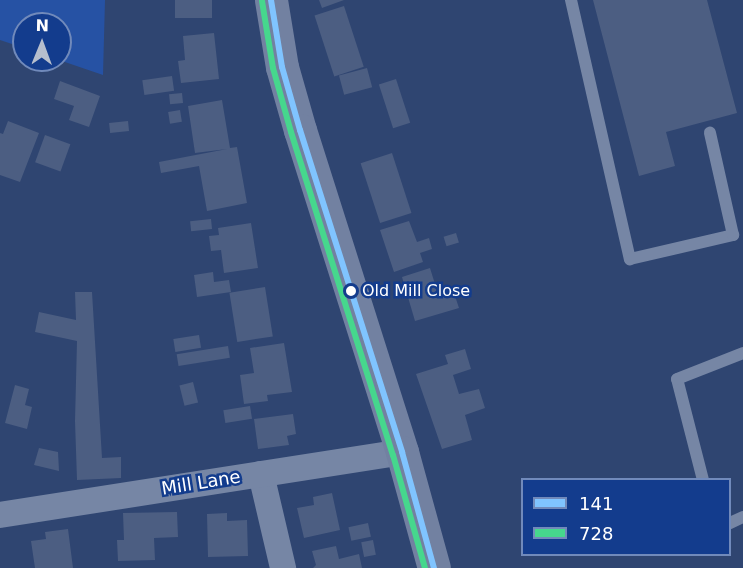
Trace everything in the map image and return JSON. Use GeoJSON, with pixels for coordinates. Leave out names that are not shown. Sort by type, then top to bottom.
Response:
{"type":"FeatureCollection","features":[{"type":"Feature","properties":{"kind":"main road"},"geometry":{"type":"LineString","coordinates":[[271,0],[282,67],[294,112],[402,452],[434,568]]}},
{"type":"Feature","properties":{"kind":"street","name":"Mill Lane"},"geometry":{"type":"LineString","coordinates":[[0,515],[402,452]]}},
{"type":"Feature","properties":{"kind":"street"},"geometry":{"type":"LineString","coordinates":[[261,474],[283,568]]}},
{"type":"Feature","properties":{"kind":"lane"},"geometry":{"type":"LineString","coordinates":[[571,0],[630,259],[733,235],[710,133]]}},
{"type":"Feature","properties":{"kind":"lane"},"geometry":{"type":"LineString","coordinates":[[702,478],[677,379],[743,353]]}},
{"type":"Feature","properties":{"kind":"shaded area"},"geometry":{"type":"Polygon","coordinates":[[[0,0],[105,0],[103,75],[72,64],[72,12],[12,12],[12,44],[0,40],[0,0]]]}},
{"type":"Feature","properties":{"kind":"building"},"geometry":{"type":"Polygon","coordinates":[[[175,0],[212,0],[212,18],[175,18],[175,0]]]}},
{"type":"Feature","properties":{"kind":"building"},"geometry":{"type":"Polygon","coordinates":[[[319,0],[344,0],[322,8],[319,0]]]}},
{"type":"Feature","properties":{"kind":"building"},"geometry":{"type":"Polygon","coordinates":[[[593,0],[707,0],[737,113],[666,132],[675,166],[639,176],[593,0]]]}},
{"type":"Feature","properties":{"kind":"building"},"geometry":{"type":"Polygon","coordinates":[[[344,6],[364,67],[334,76],[315,16],[344,6]]]}},
{"type":"Feature","properties":{"kind":"building"},"geometry":{"type":"Polygon","coordinates":[[[214,33],[219,79],[181,83],[178,61],[185,60],[183,36],[214,33]]]}},
{"type":"Feature","properties":{"kind":"building"},"geometry":{"type":"Polygon","coordinates":[[[367,68],[372,87],[344,95],[339,76],[367,68]]]}},
{"type":"Feature","properties":{"kind":"building"},"geometry":{"type":"Polygon","coordinates":[[[172,76],[174,91],[144,95],[142,80],[172,76]]]}},
{"type":"Feature","properties":{"kind":"building"},"geometry":{"type":"Polygon","coordinates":[[[396,79],[410,123],[393,128],[379,85],[396,79]]]}},
{"type":"Feature","properties":{"kind":"building"},"geometry":{"type":"Polygon","coordinates":[[[60,81],[100,96],[89,127],[69,120],[74,106],[54,99],[60,81]]]}},
{"type":"Feature","properties":{"kind":"building"},"geometry":{"type":"Polygon","coordinates":[[[182,93],[183,103],[170,104],[169,94],[182,93]]]}},
{"type":"Feature","properties":{"kind":"building"},"geometry":{"type":"Polygon","coordinates":[[[222,100],[230,148],[237,147],[247,203],[207,211],[199,166],[161,173],[159,162],[227,149],[195,153],[188,106],[222,100]]]}},
{"type":"Feature","properties":{"kind":"building"},"geometry":{"type":"Polygon","coordinates":[[[180,110],[182,122],[170,124],[168,112],[180,110]]]}},
{"type":"Feature","properties":{"kind":"building"},"geometry":{"type":"Polygon","coordinates":[[[8,121],[39,133],[20,182],[0,175],[0,133],[3,134],[8,121]]]}},
{"type":"Feature","properties":{"kind":"building"},"geometry":{"type":"Polygon","coordinates":[[[128,121],[129,131],[110,133],[109,123],[128,121]]]}},
{"type":"Feature","properties":{"kind":"building"},"geometry":{"type":"Polygon","coordinates":[[[45,135],[70,144],[60,171],[35,162],[45,135]]]}},
{"type":"Feature","properties":{"kind":"building"},"geometry":{"type":"Polygon","coordinates":[[[392,153],[411,213],[380,223],[361,163],[392,153]]]}},
{"type":"Feature","properties":{"kind":"building"},"geometry":{"type":"Polygon","coordinates":[[[211,219],[212,229],[191,231],[190,221],[211,219]]]}},
{"type":"Feature","properties":{"kind":"building"},"geometry":{"type":"Polygon","coordinates":[[[409,221],[417,242],[429,238],[432,249],[420,253],[423,262],[394,272],[380,230],[409,221]]]}},
{"type":"Feature","properties":{"kind":"building"},"geometry":{"type":"Polygon","coordinates":[[[251,223],[258,268],[224,273],[221,250],[211,251],[209,236],[219,235],[218,228],[251,223]]]}},
{"type":"Feature","properties":{"kind":"building"},"geometry":{"type":"Polygon","coordinates":[[[456,233],[459,243],[446,246],[444,237],[456,233]]]}},
{"type":"Feature","properties":{"kind":"building"},"geometry":{"type":"Polygon","coordinates":[[[430,268],[439,297],[454,293],[459,308],[415,321],[402,277],[430,268]]]}},
{"type":"Feature","properties":{"kind":"building"},"geometry":{"type":"Polygon","coordinates":[[[213,272],[214,282],[229,280],[231,292],[197,297],[194,275],[213,272]]]}},
{"type":"Feature","properties":{"kind":"building"},"geometry":{"type":"Polygon","coordinates":[[[265,287],[273,336],[237,342],[229,293],[265,287]]]}},
{"type":"Feature","properties":{"kind":"building"},"geometry":{"type":"Polygon","coordinates":[[[75,292],[92,292],[102,458],[121,457],[121,478],[77,480],[75,421],[77,341],[35,332],[39,312],[76,320],[75,292]]]}},
{"type":"Feature","properties":{"kind":"building"},"geometry":{"type":"Polygon","coordinates":[[[199,335],[201,348],[175,352],[173,339],[199,335]]]}},
{"type":"Feature","properties":{"kind":"building"},"geometry":{"type":"Polygon","coordinates":[[[284,343],[292,392],[267,395],[268,401],[244,404],[240,375],[254,373],[250,348],[284,343]]]}},
{"type":"Feature","properties":{"kind":"building"},"geometry":{"type":"Polygon","coordinates":[[[228,346],[230,358],[179,366],[177,354],[228,346]]]}},
{"type":"Feature","properties":{"kind":"building"},"geometry":{"type":"Polygon","coordinates":[[[465,349],[471,369],[453,375],[459,394],[479,389],[485,408],[465,415],[472,440],[442,449],[416,374],[448,364],[445,355],[465,349]]]}},
{"type":"Feature","properties":{"kind":"building"},"geometry":{"type":"Polygon","coordinates":[[[193,382],[198,402],[184,406],[179,385],[193,382]]]}},
{"type":"Feature","properties":{"kind":"building"},"geometry":{"type":"Polygon","coordinates":[[[15,385],[29,389],[25,405],[32,407],[27,429],[5,423],[15,385]]]}},
{"type":"Feature","properties":{"kind":"building"},"geometry":{"type":"Polygon","coordinates":[[[250,406],[252,419],[225,423],[223,410],[250,406]]]}},
{"type":"Feature","properties":{"kind":"building"},"geometry":{"type":"Polygon","coordinates":[[[293,414],[296,434],[287,436],[289,445],[258,449],[254,419],[293,414]]]}},
{"type":"Feature","properties":{"kind":"building"},"geometry":{"type":"Polygon","coordinates":[[[39,448],[58,452],[59,471],[34,465],[39,448]]]}},
{"type":"Feature","properties":{"kind":"building"},"geometry":{"type":"Polygon","coordinates":[[[332,493],[340,530],[304,538],[297,508],[314,505],[313,497],[332,493]]]}},
{"type":"Feature","properties":{"kind":"building"},"geometry":{"type":"Polygon","coordinates":[[[177,512],[178,537],[154,538],[155,560],[118,561],[117,540],[124,540],[123,513],[177,512]]]}},
{"type":"Feature","properties":{"kind":"building"},"geometry":{"type":"Polygon","coordinates":[[[227,513],[227,521],[247,520],[248,556],[208,557],[207,514],[227,513]]]}},
{"type":"Feature","properties":{"kind":"building"},"geometry":{"type":"Polygon","coordinates":[[[368,523],[371,537],[351,541],[348,527],[368,523]]]}},
{"type":"Feature","properties":{"kind":"building"},"geometry":{"type":"Polygon","coordinates":[[[68,529],[73,568],[35,568],[31,541],[46,539],[45,532],[68,529]]]}},
{"type":"Feature","properties":{"kind":"building"},"geometry":{"type":"Polygon","coordinates":[[[373,540],[376,555],[364,557],[361,542],[373,540]]]}},
{"type":"Feature","properties":{"kind":"building"},"geometry":{"type":"Polygon","coordinates":[[[336,546],[339,559],[359,554],[362,568],[313,568],[316,565],[312,551],[336,546]]]}},
{"type":"Feature","properties":{"kind":"transit line","name":"141"},"geometry":{"type":"LineString","coordinates":[[271,0],[282,67],[300,130],[402,452],[434,568]]}},
{"type":"Feature","properties":{"kind":"transit line","name":"728"},"geometry":{"type":"LineString","coordinates":[[262,1],[273,68],[291,132],[393,455],[425,568]]}},
{"type":"Feature","properties":{"kind":"place","name":"Old Mill Close"},"geometry":{"type":"Point","coordinates":[351,291]}}]}
